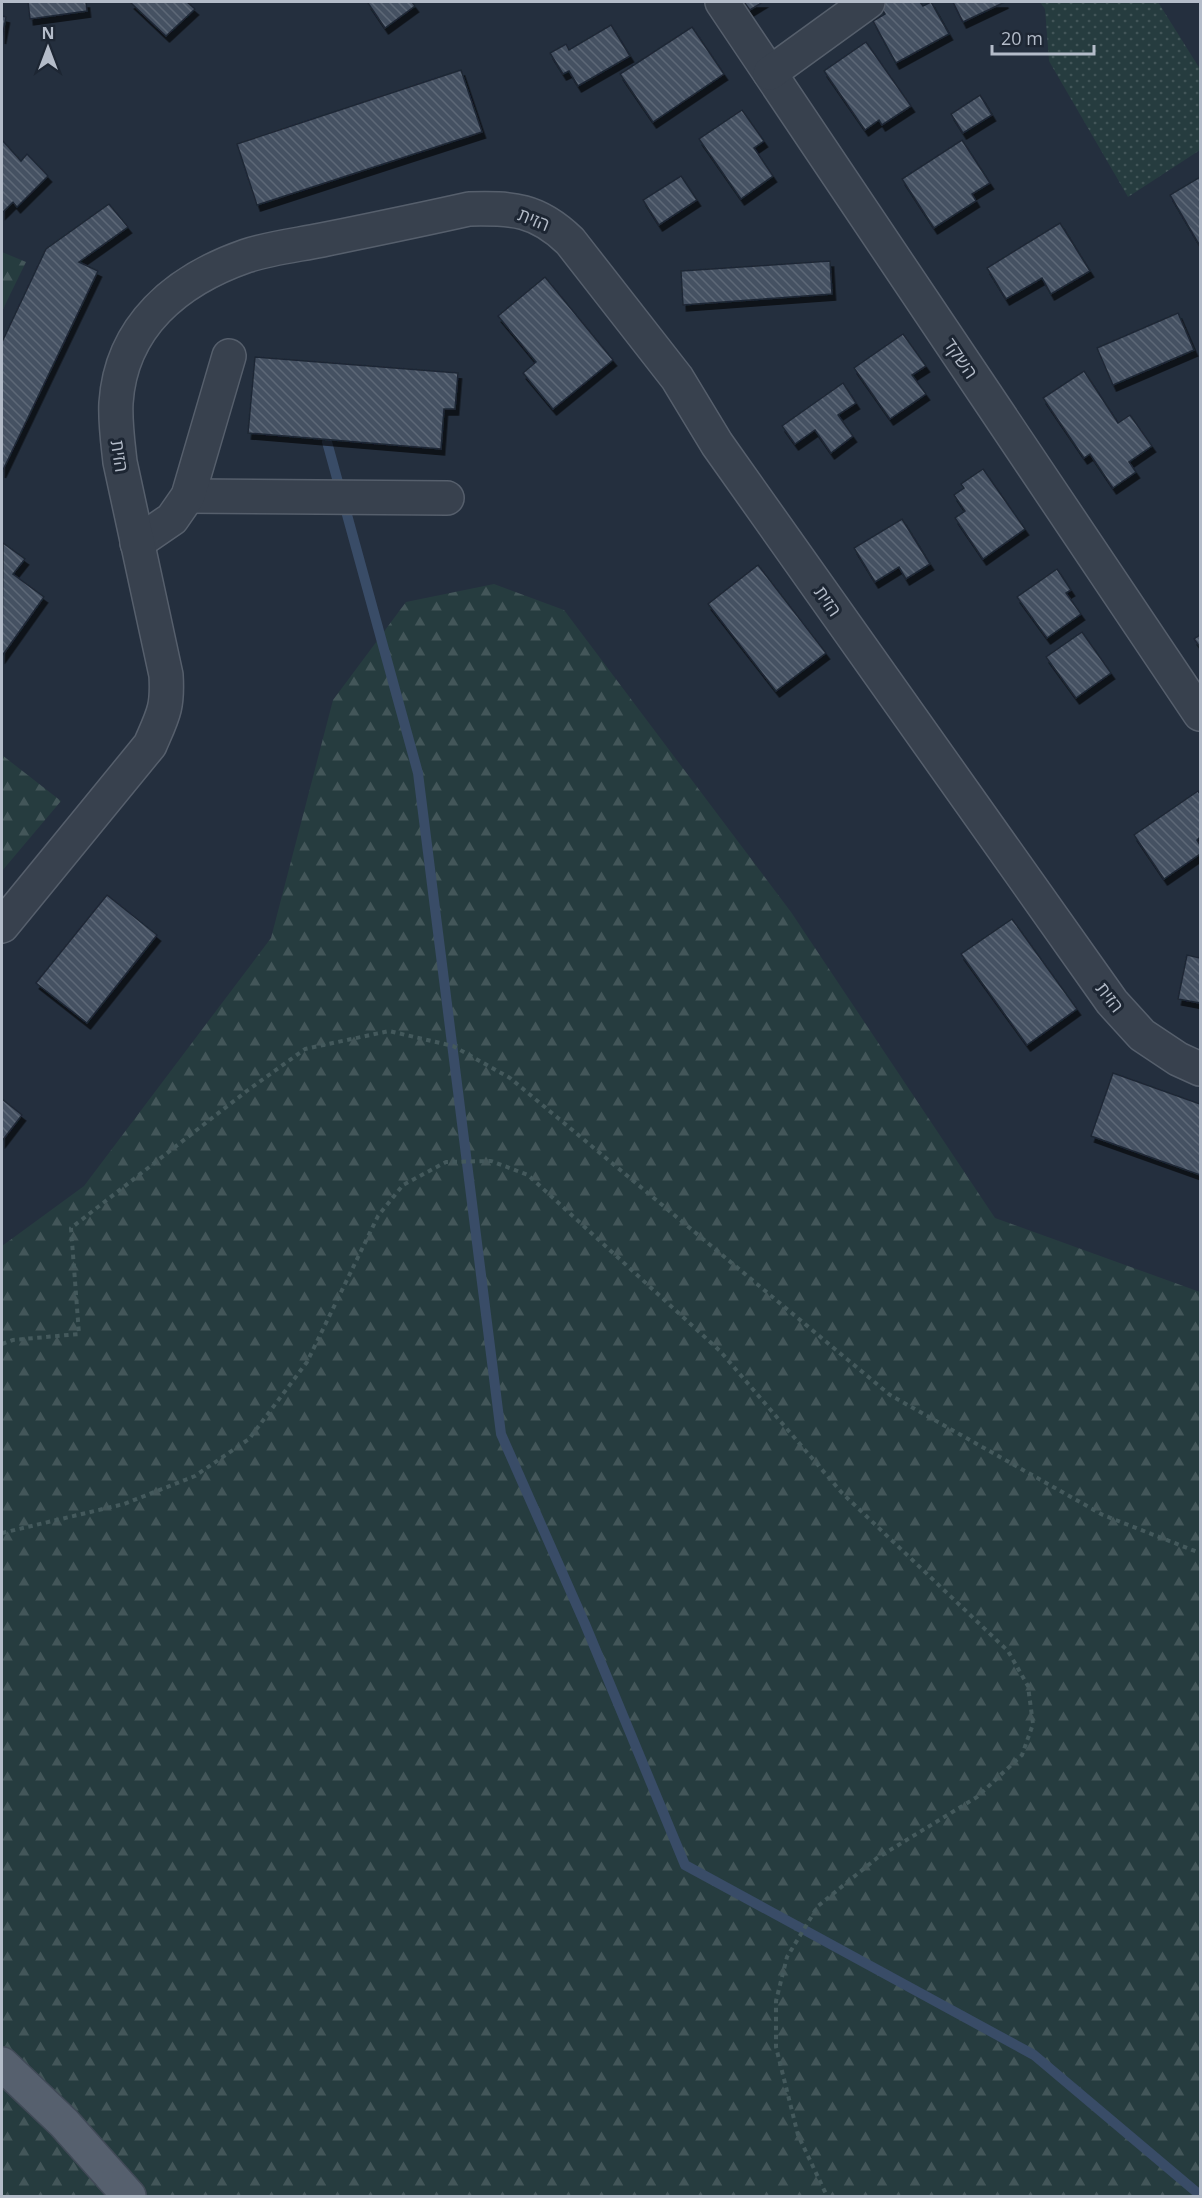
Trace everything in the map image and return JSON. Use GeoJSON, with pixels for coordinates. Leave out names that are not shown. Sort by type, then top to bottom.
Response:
{"type":"FeatureCollection","features":[{"type":"Feature","properties":{"kind":"main road"},"geometry":{"type":"LineString","coordinates":[[2,2064],[64,2123],[129,2196]]}},
{"type":"Feature","properties":{"kind":"street","name":"השקד"},"geometry":{"type":"LineString","coordinates":[[722,2],[1200,714]]}},
{"type":"Feature","properties":{"kind":"street"},"geometry":{"type":"LineString","coordinates":[[770,73],[868,2]]}},
{"type":"Feature","properties":{"kind":"street","name":"הזית"},"geometry":{"type":"LineString","coordinates":[[2,926],[150,744],[163,716],[167,699],[165,675],[120,462],[116,429],[116,402],[122,368],[135,339],[150,315],[173,294],[202,275],[247,256],[469,209],[501,208],[527,213],[554,225],[570,241],[676,378],[724,454],[1112,1002],[1142,1035],[1178,1059],[1200,1069]]}},
{"type":"Feature","properties":{"kind":"street"},"geometry":{"type":"LineString","coordinates":[[137,543],[172,519],[188,496],[229,356]]}},
{"type":"Feature","properties":{"kind":"street"},"geometry":{"type":"LineString","coordinates":[[188,496],[447,498]]}},
{"type":"Feature","properties":{"kind":"path"},"geometry":{"type":"LineString","coordinates":[[2,1344],[13,1340],[79,1334],[71,1228],[306,1049],[389,1031],[453,1046],[510,1078],[890,1395],[1103,1515],[1200,1553]]}},
{"type":"Feature","properties":{"kind":"path"},"geometry":{"type":"LineString","coordinates":[[2,1533],[124,1504],[195,1476],[249,1439],[307,1362],[378,1216],[403,1185],[446,1162],[490,1161],[528,1175],[720,1351],[842,1493],[1008,1651],[1028,1686],[1033,1724],[1022,1755],[977,1797],[877,1858],[818,1906],[787,1957],[776,2001],[776,2047],[798,2135],[827,2196]]}},
{"type":"Feature","properties":{"kind":"green space"},"geometry":{"type":"Polygon","coordinates":[[[1040,2],[1158,2],[1200,69],[1200,150],[1128,197],[1049,61],[1045,9],[1040,2]]]}},
{"type":"Feature","properties":{"kind":"green space"},"geometry":{"type":"Polygon","coordinates":[[[2,252],[26,262],[2,311],[2,252]]]}},
{"type":"Feature","properties":{"kind":"green space"},"geometry":{"type":"Polygon","coordinates":[[[494,584],[564,610],[791,912],[995,1218],[1200,1292],[1200,2196],[2,2196],[2,1246],[84,1186],[271,938],[333,700],[406,602],[494,584]]]}},
{"type":"Feature","properties":{"kind":"green space"},"geometry":{"type":"Polygon","coordinates":[[[2,755],[61,801],[2,871],[2,755]]]}},
{"type":"Feature","properties":{"kind":"building"},"geometry":{"type":"Polygon","coordinates":[[[28,2],[86,2],[87,11],[30,19],[28,2]]]}},
{"type":"Feature","properties":{"kind":"building"},"geometry":{"type":"Polygon","coordinates":[[[132,2],[187,2],[195,9],[166,36],[132,2]]]}},
{"type":"Feature","properties":{"kind":"building"},"geometry":{"type":"Polygon","coordinates":[[[412,2],[415,6],[385,28],[368,3],[412,2]]]}},
{"type":"Feature","properties":{"kind":"building"},"geometry":{"type":"Polygon","coordinates":[[[744,2],[763,2],[750,10],[744,2]]]}},
{"type":"Feature","properties":{"kind":"building"},"geometry":{"type":"Polygon","coordinates":[[[883,2],[920,2],[923,6],[931,2],[949,34],[896,63],[873,21],[885,14],[879,4],[883,2]]]}},
{"type":"Feature","properties":{"kind":"building"},"geometry":{"type":"Polygon","coordinates":[[[953,2],[1005,2],[963,22],[953,2]]]}},
{"type":"Feature","properties":{"kind":"building"},"geometry":{"type":"Polygon","coordinates":[[[2,16],[6,17],[2,38],[2,16]]]}},
{"type":"Feature","properties":{"kind":"building"},"geometry":{"type":"Polygon","coordinates":[[[611,25],[630,56],[578,86],[569,71],[563,74],[550,53],[566,44],[569,50],[611,25]]]}},
{"type":"Feature","properties":{"kind":"building"},"geometry":{"type":"Polygon","coordinates":[[[692,27],[724,74],[653,122],[620,74],[692,27]]]}},
{"type":"Feature","properties":{"kind":"building"},"geometry":{"type":"Polygon","coordinates":[[[866,42],[911,106],[882,125],[879,120],[865,130],[824,71],[866,42]]]}},
{"type":"Feature","properties":{"kind":"building"},"geometry":{"type":"Polygon","coordinates":[[[461,70],[482,132],[257,205],[237,144],[461,70]]]}},
{"type":"Feature","properties":{"kind":"building"},"geometry":{"type":"Polygon","coordinates":[[[980,95],[992,115],[963,133],[951,114],[980,95]]]}},
{"type":"Feature","properties":{"kind":"building"},"geometry":{"type":"Polygon","coordinates":[[[742,110],[764,141],[754,148],[773,176],[741,199],[699,139],[742,110]]]}},
{"type":"Feature","properties":{"kind":"building"},"geometry":{"type":"Polygon","coordinates":[[[2,140],[21,161],[27,154],[48,176],[17,207],[13,202],[2,213],[2,140]]]}},
{"type":"Feature","properties":{"kind":"building"},"geometry":{"type":"Polygon","coordinates":[[[962,140],[990,183],[972,194],[976,201],[934,228],[902,179],[962,140]]]}},
{"type":"Feature","properties":{"kind":"building"},"geometry":{"type":"Polygon","coordinates":[[[681,176],[697,200],[659,225],[643,200],[681,176]]]}},
{"type":"Feature","properties":{"kind":"building"},"geometry":{"type":"Polygon","coordinates":[[[1200,177],[1200,246],[1170,195],[1200,177]]]}},
{"type":"Feature","properties":{"kind":"building"},"geometry":{"type":"Polygon","coordinates":[[[109,204],[128,227],[79,262],[98,271],[2,472],[2,342],[46,249],[109,204]]]}},
{"type":"Feature","properties":{"kind":"building"},"geometry":{"type":"Polygon","coordinates":[[[1060,223],[1090,271],[1051,294],[1042,278],[1006,299],[987,268],[1060,223]]]}},
{"type":"Feature","properties":{"kind":"building"},"geometry":{"type":"Polygon","coordinates":[[[830,261],[832,294],[683,305],[681,271],[830,261]]]}},
{"type":"Feature","properties":{"kind":"building"},"geometry":{"type":"Polygon","coordinates":[[[545,277],[613,360],[553,409],[523,373],[536,362],[498,316],[545,277]]]}},
{"type":"Feature","properties":{"kind":"building"},"geometry":{"type":"Polygon","coordinates":[[[1178,313],[1194,350],[1113,385],[1097,348],[1178,313]]]}},
{"type":"Feature","properties":{"kind":"building"},"geometry":{"type":"Polygon","coordinates":[[[903,334],[926,366],[912,375],[926,394],[890,419],[854,368],[903,334]]]}},
{"type":"Feature","properties":{"kind":"building"},"geometry":{"type":"Polygon","coordinates":[[[255,357],[458,373],[455,409],[444,409],[441,449],[248,433],[255,357]]]}},
{"type":"Feature","properties":{"kind":"building"},"geometry":{"type":"Polygon","coordinates":[[[1084,371],[1118,423],[1130,415],[1152,446],[1129,462],[1136,472],[1113,488],[1090,454],[1084,458],[1043,398],[1084,371]]]}},
{"type":"Feature","properties":{"kind":"building"},"geometry":{"type":"Polygon","coordinates":[[[843,383],[856,403],[838,415],[853,436],[831,453],[815,430],[795,444],[782,426],[843,383]]]}},
{"type":"Feature","properties":{"kind":"building"},"geometry":{"type":"Polygon","coordinates":[[[983,469],[1025,529],[983,559],[955,518],[965,511],[954,495],[964,488],[961,484],[983,469]]]}},
{"type":"Feature","properties":{"kind":"building"},"geometry":{"type":"Polygon","coordinates":[[[902,519],[930,564],[906,579],[899,567],[875,582],[854,548],[902,519]]]}},
{"type":"Feature","properties":{"kind":"building"},"geometry":{"type":"Polygon","coordinates":[[[3,543],[25,559],[13,574],[44,597],[2,656],[3,543]]]}},
{"type":"Feature","properties":{"kind":"building"},"geometry":{"type":"Polygon","coordinates":[[[758,565],[826,653],[776,691],[708,604],[758,565]]]}},
{"type":"Feature","properties":{"kind":"building"},"geometry":{"type":"Polygon","coordinates":[[[1057,569],[1071,590],[1066,593],[1081,614],[1047,638],[1017,597],[1057,569]]]}},
{"type":"Feature","properties":{"kind":"building"},"geometry":{"type":"Polygon","coordinates":[[[1082,632],[1111,673],[1076,698],[1046,657],[1082,632]]]}},
{"type":"Feature","properties":{"kind":"building"},"geometry":{"type":"Polygon","coordinates":[[[1200,635],[1200,647],[1194,639],[1200,635]]]}},
{"type":"Feature","properties":{"kind":"building"},"geometry":{"type":"Polygon","coordinates":[[[1198,791],[1200,794],[1200,837],[1197,840],[1200,845],[1200,854],[1164,879],[1134,835],[1198,791]]]}},
{"type":"Feature","properties":{"kind":"building"},"geometry":{"type":"Polygon","coordinates":[[[107,895],[157,935],[87,1023],[36,983],[107,895]]]}},
{"type":"Feature","properties":{"kind":"building"},"geometry":{"type":"Polygon","coordinates":[[[1012,919],[1077,1009],[1027,1045],[961,954],[1012,919]]]}},
{"type":"Feature","properties":{"kind":"building"},"geometry":{"type":"Polygon","coordinates":[[[1187,955],[1200,958],[1200,1003],[1178,999],[1187,955]]]}},
{"type":"Feature","properties":{"kind":"building"},"geometry":{"type":"Polygon","coordinates":[[[1113,1073],[1200,1104],[1200,1175],[1091,1136],[1113,1073]]]}},
{"type":"Feature","properties":{"kind":"building"},"geometry":{"type":"Polygon","coordinates":[[[2,1099],[22,1115],[2,1141],[2,1099]]]}},
{"type":"Feature","properties":{"kind":"waterway"},"geometry":{"type":"LineString","coordinates":[[327,442],[418,773],[501,1434],[585,1624],[685,1865],[1034,2055],[1200,2195]]}}]}
